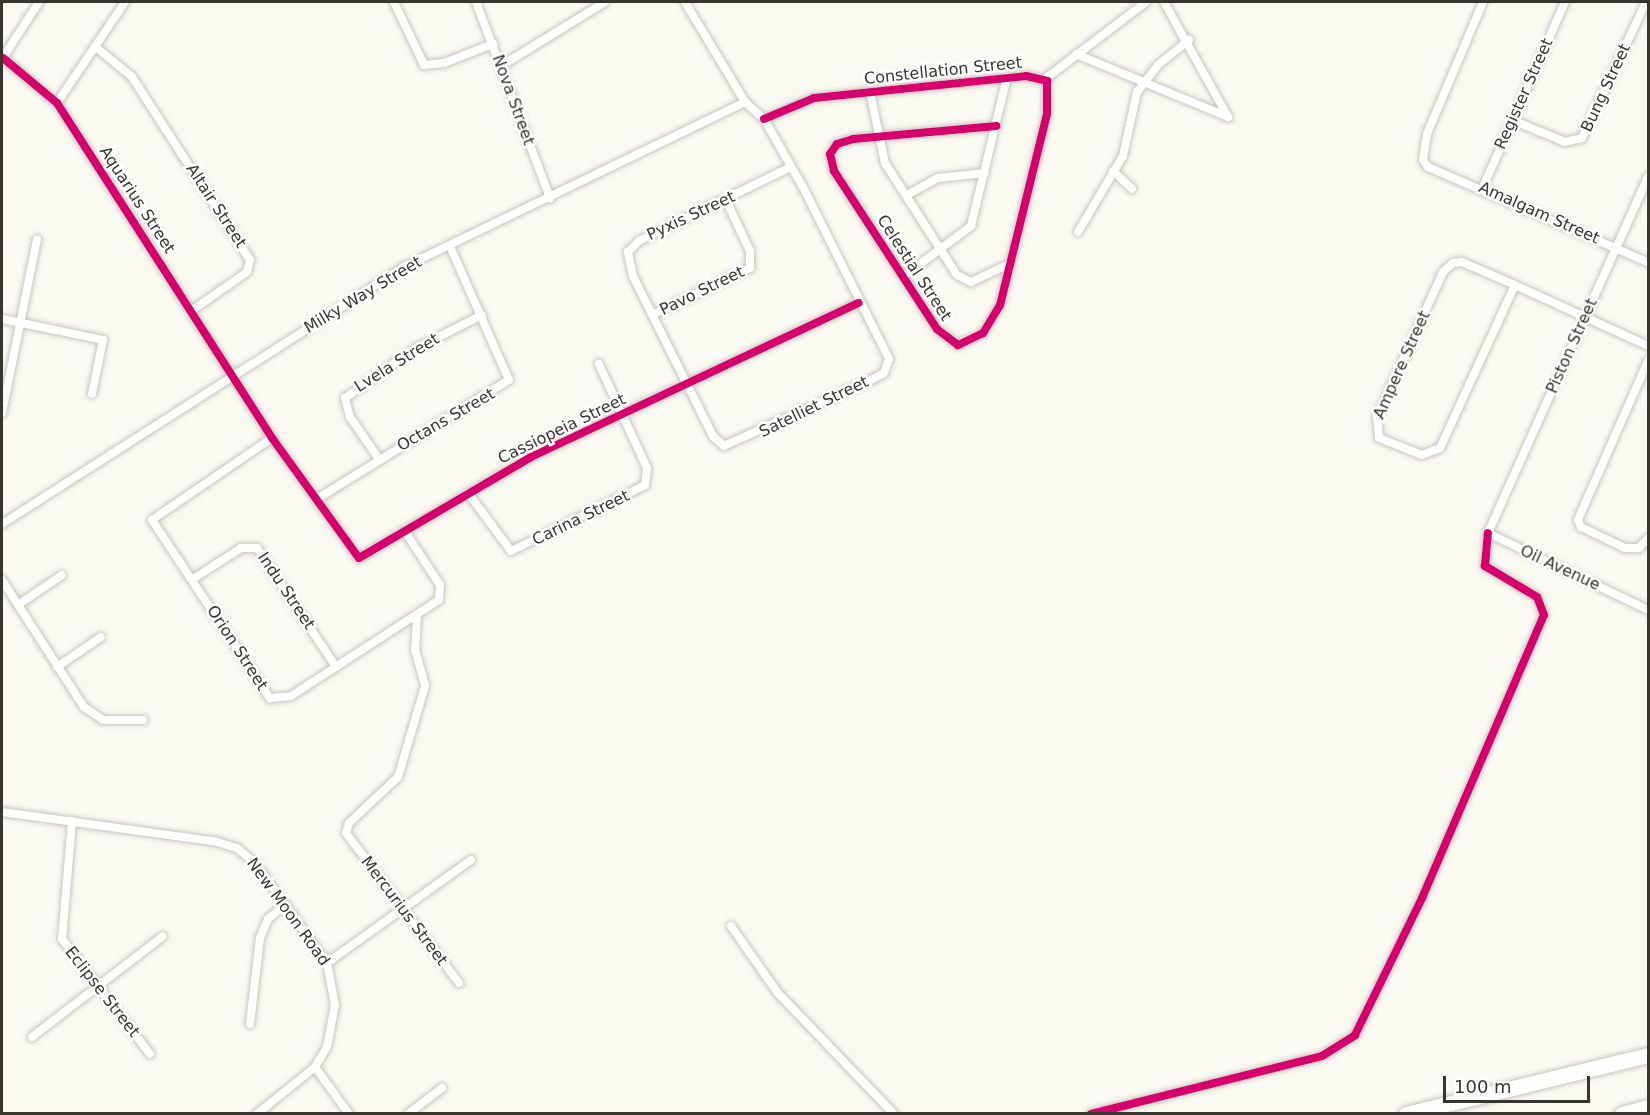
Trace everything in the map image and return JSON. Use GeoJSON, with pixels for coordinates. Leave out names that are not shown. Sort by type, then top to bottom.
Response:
{"type":"FeatureCollection","features":[{"type":"Feature","properties":{"kind":"highway"},"geometry":{"type":"LineString","coordinates":[[1406,1113],[1648,1055]]}},
{"type":"Feature","properties":{"kind":"highway"},"geometry":{"type":"LineString","coordinates":[[1622,1113],[1648,1107]]}},
{"type":"Feature","properties":{"kind":"street"},"geometry":{"type":"LineString","coordinates":[[2,59],[39,2]]}},
{"type":"Feature","properties":{"kind":"street"},"geometry":{"type":"LineString","coordinates":[[57,103],[97,48],[125,2]]}},
{"type":"Feature","properties":{"kind":"street"},"geometry":{"type":"LineString","coordinates":[[394,2],[416,57],[426,65],[493,44]]}},
{"type":"Feature","properties":{"kind":"street","name":"Nova Street"},"geometry":{"type":"LineString","coordinates":[[477,2],[550,198]]}},
{"type":"Feature","properties":{"kind":"street"},"geometry":{"type":"LineString","coordinates":[[501,66],[605,2]]}},
{"type":"Feature","properties":{"kind":"street","name":"Satelliet Street"},"geometry":{"type":"LineString","coordinates":[[685,2],[746,102],[764,119],[791,167],[859,303],[888,354],[884,373],[745,440],[727,446],[715,440],[688,382]]}},
{"type":"Feature","properties":{"kind":"street"},"geometry":{"type":"LineString","coordinates":[[1045,79],[1146,2]]}},
{"type":"Feature","properties":{"kind":"street"},"geometry":{"type":"LineString","coordinates":[[1076,54],[1228,117],[1189,40],[1164,2]]}},
{"type":"Feature","properties":{"kind":"street","name":"Amalgam Street"},"geometry":{"type":"LineString","coordinates":[[1483,2],[1427,134],[1423,155],[1428,167],[1483,187],[1648,262]]}},
{"type":"Feature","properties":{"kind":"street","name":"Register Street"},"geometry":{"type":"LineString","coordinates":[[1483,187],[1565,2]]}},
{"type":"Feature","properties":{"kind":"street","name":"Bung Street"},"geometry":{"type":"LineString","coordinates":[[1512,120],[1566,142],[1582,138],[1646,2]]}},
{"type":"Feature","properties":{"kind":"street"},"geometry":{"type":"LineString","coordinates":[[1078,232],[1127,144],[1131,104],[1142,83],[1189,40]]}},
{"type":"Feature","properties":{"kind":"street","name":"Altair Street"},"geometry":{"type":"LineString","coordinates":[[97,48],[126,68],[139,86],[250,260],[247,272],[194,309]]}},
{"type":"Feature","properties":{"kind":"street","name":"Aquarius Street"},"geometry":{"type":"LineString","coordinates":[[2,59],[57,103],[194,309],[232,372]]}},
{"type":"Feature","properties":{"kind":"street","name":"Constellation Street"},"geometry":{"type":"LineString","coordinates":[[764,119],[814,98],[1007,77],[1045,79],[1050,89],[1047,114],[1009,264],[966,282],[940,251],[876,138],[870,92]]}},
{"type":"Feature","properties":{"kind":"street","name":"Celestial Street"},"geometry":{"type":"LineString","coordinates":[[904,276],[971,226],[1007,77]]}},
{"type":"Feature","properties":{"kind":"street","name":"Milky Way Street"},"geometry":{"type":"LineString","coordinates":[[2,524],[232,372],[406,266],[746,102]]}},
{"type":"Feature","properties":{"kind":"street"},"geometry":{"type":"LineString","coordinates":[[876,138],[996,126]]}},
{"type":"Feature","properties":{"kind":"street","name":"Celestial Street"},"geometry":{"type":"LineString","coordinates":[[876,138],[837,144],[830,158],[944,339],[958,345],[989,326],[1009,264]]}},
{"type":"Feature","properties":{"kind":"street","name":"Pyxis Street"},"geometry":{"type":"LineString","coordinates":[[688,382],[627,264],[631,247],[791,167]]}},
{"type":"Feature","properties":{"kind":"street"},"geometry":{"type":"LineString","coordinates":[[1113,171],[1132,189]]}},
{"type":"Feature","properties":{"kind":"street"},"geometry":{"type":"LineString","coordinates":[[907,195],[938,178],[985,172]]}},
{"type":"Feature","properties":{"kind":"street","name":"Piston Street"},"geometry":{"type":"LineString","coordinates":[[1488,533],[1648,177]]}},
{"type":"Feature","properties":{"kind":"street","name":"Pavo Street"},"geometry":{"type":"LineString","coordinates":[[652,315],[750,268],[750,250],[726,200]]}},
{"type":"Feature","properties":{"kind":"street"},"geometry":{"type":"LineString","coordinates":[[2,413],[38,240]]}},
{"type":"Feature","properties":{"kind":"street","name":"Octans Street"},"geometry":{"type":"LineString","coordinates":[[317,499],[508,382],[507,367],[450,246]]}},
{"type":"Feature","properties":{"kind":"street","name":"Ampere Street"},"geometry":{"type":"LineString","coordinates":[[1515,285],[1440,448],[1422,455],[1379,438],[1377,417],[1446,268],[1462,262],[1515,285],[1586,317],[1648,346]]}},
{"type":"Feature","properties":{"kind":"street","name":"Cassiopeia Street"},"geometry":{"type":"LineString","coordinates":[[232,372],[272,438],[358,558],[406,533],[468,493],[688,382],[859,303]]}},
{"type":"Feature","properties":{"kind":"street","name":"Lvela Street"},"geometry":{"type":"LineString","coordinates":[[379,459],[345,406],[347,395],[413,350],[482,315]]}},
{"type":"Feature","properties":{"kind":"street"},"geometry":{"type":"LineString","coordinates":[[2,319],[103,340],[92,394]]}},
{"type":"Feature","properties":{"kind":"street"},"geometry":{"type":"LineString","coordinates":[[1648,361],[1578,520],[1581,527],[1624,548],[1639,548],[1648,538]]}},
{"type":"Feature","properties":{"kind":"street"},"geometry":{"type":"LineString","coordinates":[[598,364],[623,415]]}},
{"type":"Feature","properties":{"kind":"street","name":"Carina Street"},"geometry":{"type":"LineString","coordinates":[[468,493],[511,551],[631,494],[645,485],[649,473],[623,415]]}},
{"type":"Feature","properties":{"kind":"street","name":"Orion Street"},"geometry":{"type":"LineString","coordinates":[[272,438],[153,517],[158,535],[193,579],[270,698],[282,700],[439,600],[441,589],[406,533]]}},
{"type":"Feature","properties":{"kind":"street"},"geometry":{"type":"LineString","coordinates":[[1091,1113],[1322,1056],[1350,1041],[1422,898],[1541,627],[1544,615],[1537,597],[1485,566],[1488,533]]}},
{"type":"Feature","properties":{"kind":"street","name":"Oil Avenue"},"geometry":{"type":"LineString","coordinates":[[1488,533],[1648,610]]}},
{"type":"Feature","properties":{"kind":"street","name":"Indu Street"},"geometry":{"type":"LineString","coordinates":[[193,579],[241,549],[257,548],[336,667]]}},
{"type":"Feature","properties":{"kind":"street"},"geometry":{"type":"LineString","coordinates":[[18,605],[62,575]]}},
{"type":"Feature","properties":{"kind":"street"},"geometry":{"type":"LineString","coordinates":[[2,580],[76,698],[97,717],[143,720]]}},
{"type":"Feature","properties":{"kind":"street","name":"Mercurius Street"},"geometry":{"type":"LineString","coordinates":[[417,615],[415,650],[424,676],[423,699],[396,782],[349,823],[349,838],[400,911],[459,983]]}},
{"type":"Feature","properties":{"kind":"street"},"geometry":{"type":"LineString","coordinates":[[57,667],[101,637]]}},
{"type":"Feature","properties":{"kind":"street","name":"New Moon Road"},"geometry":{"type":"LineString","coordinates":[[2,812],[228,844],[256,864],[327,963],[334,1017],[327,1047],[315,1067],[257,1113]]}},
{"type":"Feature","properties":{"kind":"street","name":"Eclipse Street"},"geometry":{"type":"LineString","coordinates":[[72,821],[60,934],[150,1054]]}},
{"type":"Feature","properties":{"kind":"street"},"geometry":{"type":"LineString","coordinates":[[327,963],[471,860]]}},
{"type":"Feature","properties":{"kind":"street"},"geometry":{"type":"LineString","coordinates":[[250,1024],[260,938],[268,920],[286,904]]}},
{"type":"Feature","properties":{"kind":"street"},"geometry":{"type":"LineString","coordinates":[[731,926],[777,992],[894,1113]]}},
{"type":"Feature","properties":{"kind":"street"},"geometry":{"type":"LineString","coordinates":[[32,1037],[163,936]]}},
{"type":"Feature","properties":{"kind":"street"},"geometry":{"type":"LineString","coordinates":[[315,1067],[349,1113]]}},
{"type":"Feature","properties":{"kind":"street"},"geometry":{"type":"LineString","coordinates":[[408,1113],[442,1088]]}},
{"type":"Feature","properties":{"kind":"cycle path"},"geometry":{"type":"LineString","coordinates":[[3,58],[57,103],[272,438],[359,558],[531,457],[859,303]]}},
{"type":"Feature","properties":{"kind":"cycle path"},"geometry":{"type":"LineString","coordinates":[[764,119],[814,98],[1026,76],[1047,81],[1047,114],[1000,305],[983,333],[958,345],[937,329],[834,171],[830,154],[837,144],[853,139],[996,126]]}},
{"type":"Feature","properties":{"kind":"cycle path"},"geometry":{"type":"LineString","coordinates":[[1091,1114],[1322,1056],[1355,1035],[1422,898],[1544,615],[1537,597],[1485,566],[1488,533]]}}]}
